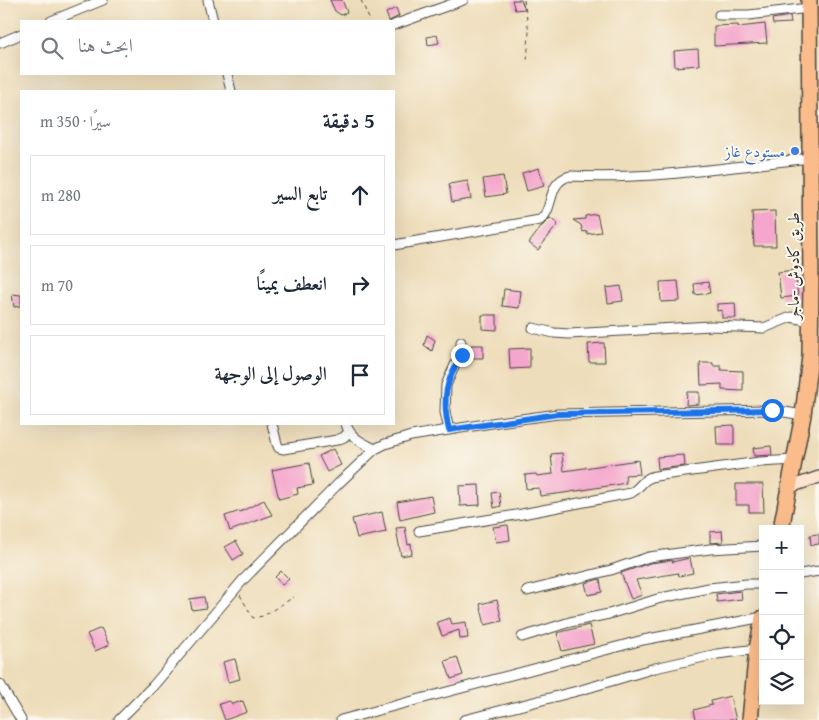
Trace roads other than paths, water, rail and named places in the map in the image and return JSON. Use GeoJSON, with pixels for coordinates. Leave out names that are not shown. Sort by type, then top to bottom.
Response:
{"type":"FeatureCollection","features":[{"type":"Feature","properties":{"kind":"highway","name":"طريق كادوش -ماجر"},"geometry":{"type":"LineString","coordinates":[[782,525],[814,356],[810,321],[815,247],[810,158],[814,85],[809,4]]}},
{"type":"Feature","properties":{"kind":"highway"},"geometry":{"type":"LineString","coordinates":[[750,720],[759,639]]}},
{"type":"Feature","properties":{"kind":"street"},"geometry":{"type":"LineString","coordinates":[[53,20],[103,0]]}},
{"type":"Feature","properties":{"kind":"street"},"geometry":{"type":"LineString","coordinates":[[208,0],[213,20]]}},
{"type":"Feature","properties":{"kind":"street"},"geometry":{"type":"LineString","coordinates":[[395,25],[460,1]]}},
{"type":"Feature","properties":{"kind":"street"},"geometry":{"type":"LineString","coordinates":[[719,15],[749,15],[809,4]]}},
{"type":"Feature","properties":{"kind":"street"},"geometry":{"type":"LineString","coordinates":[[0,43],[20,34]]}},
{"type":"Feature","properties":{"kind":"street"},"geometry":{"type":"LineString","coordinates":[[227,75],[232,90]]}},
{"type":"Feature","properties":{"kind":"street"},"geometry":{"type":"LineString","coordinates":[[395,245],[540,220],[546,212],[557,185],[564,178],[570,176],[610,178],[651,176],[810,158]]}},
{"type":"Feature","properties":{"kind":"street"},"geometry":{"type":"LineString","coordinates":[[532,328],[569,334],[711,326],[764,328],[791,317],[810,321]]}},
{"type":"Feature","properties":{"kind":"street"},"geometry":{"type":"LineString","coordinates":[[449,430],[445,412],[446,385],[462,355],[462,342]]}},
{"type":"Feature","properties":{"kind":"street"},"geometry":{"type":"LineString","coordinates":[[119,720],[153,686],[235,588],[338,484],[375,449],[386,444],[411,436],[558,414],[772,410],[803,415]]}},
{"type":"Feature","properties":{"kind":"street"},"geometry":{"type":"LineString","coordinates":[[272,425],[279,448],[284,449],[337,440],[344,437],[347,428],[358,440],[375,449]]}},
{"type":"Feature","properties":{"kind":"street"},"geometry":{"type":"LineString","coordinates":[[420,531],[631,494],[644,479],[655,476],[752,463],[795,460]]}},
{"type":"Feature","properties":{"kind":"street"},"geometry":{"type":"LineString","coordinates":[[790,487],[819,477]]}},
{"type":"Feature","properties":{"kind":"street"},"geometry":{"type":"LineString","coordinates":[[527,591],[611,570],[649,557],[710,549],[759,546]]}},
{"type":"Feature","properties":{"kind":"street"},"geometry":{"type":"LineString","coordinates":[[804,573],[819,571]]}},
{"type":"Feature","properties":{"kind":"street"},"geometry":{"type":"LineString","coordinates":[[522,637],[661,598],[709,588],[759,584]]}},
{"type":"Feature","properties":{"kind":"street"},"geometry":{"type":"LineString","coordinates":[[341,720],[643,640],[759,619]]}},
{"type":"Feature","properties":{"kind":"street"},"geometry":{"type":"LineString","coordinates":[[464,720],[581,690],[655,668],[717,654],[757,650]]}},
{"type":"Feature","properties":{"kind":"street"},"geometry":{"type":"LineString","coordinates":[[0,684],[21,720]]}},
{"type":"Feature","properties":{"kind":"place","name":"مستودع غاز"},"geometry":{"type":"Point","coordinates":[795,151]}}]}
